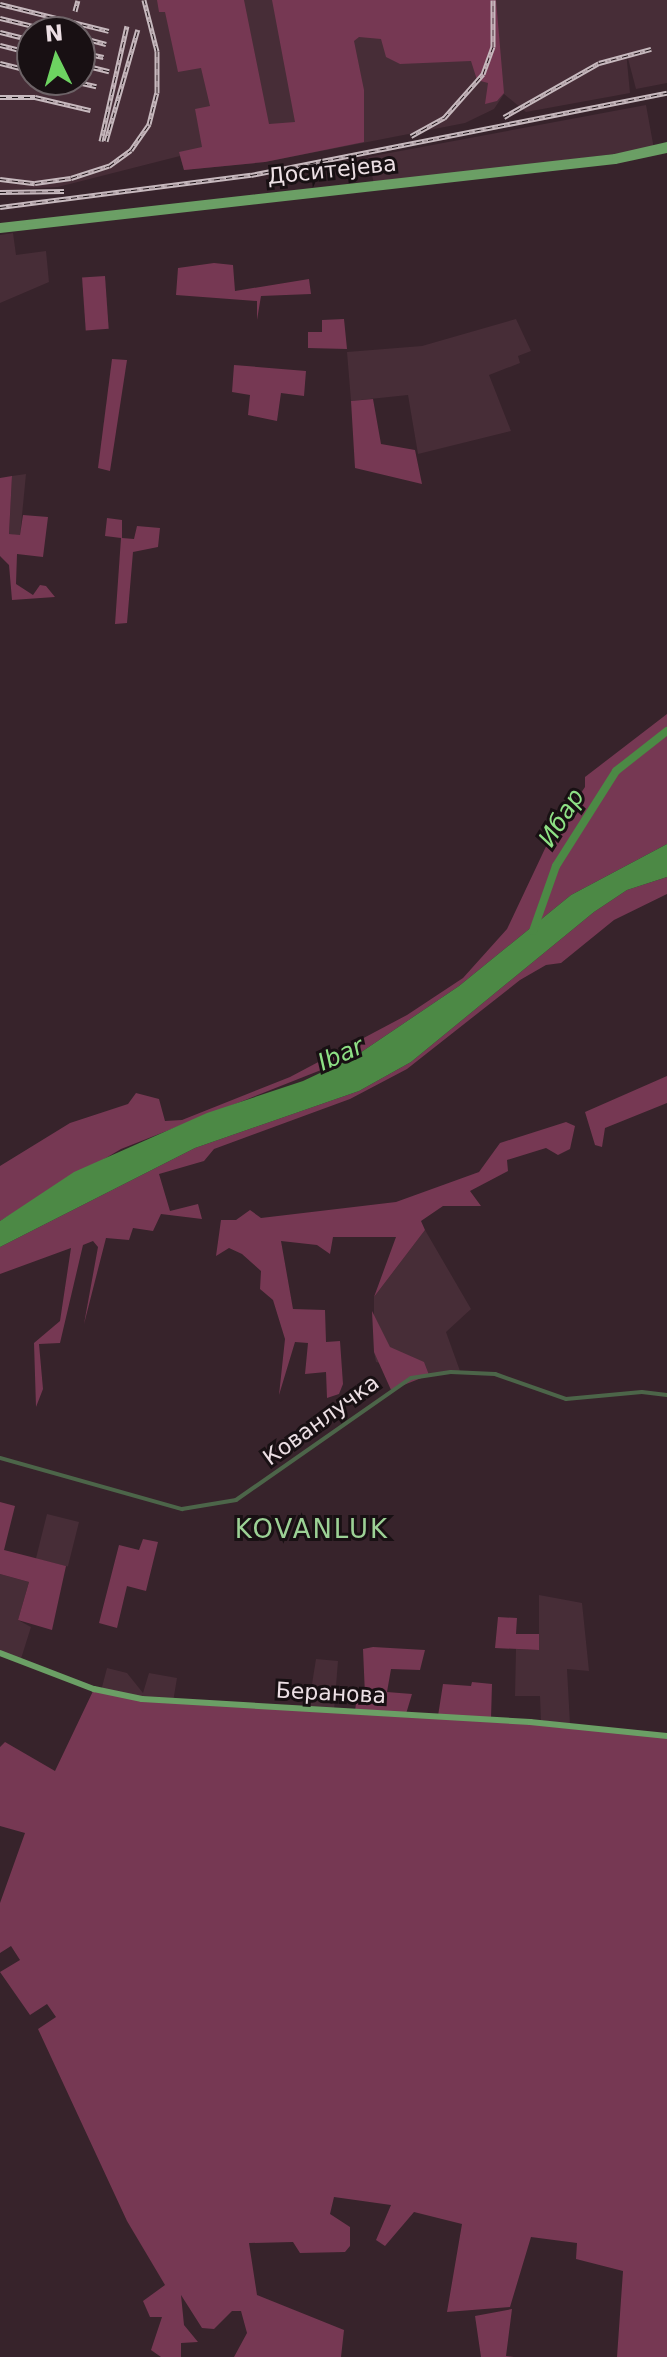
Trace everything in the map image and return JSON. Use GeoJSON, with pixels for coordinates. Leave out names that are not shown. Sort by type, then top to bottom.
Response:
{"type":"FeatureCollection","features":[{"type":"Feature","properties":{"kind":"main road","name":"Доситејева"},"geometry":{"type":"LineString","coordinates":[[0,228],[615,161],[667,147]]}},
{"type":"Feature","properties":{"kind":"main road","name":"Беранова"},"geometry":{"type":"LineString","coordinates":[[0,1653],[94,1689],[142,1699],[530,1722],[667,1736]]}},
{"type":"Feature","properties":{"kind":"street","name":"Кованлучка"},"geometry":{"type":"LineString","coordinates":[[0,1458],[182,1509],[236,1500],[411,1378],[460,1371],[495,1374],[566,1399],[642,1392],[667,1395]]}},
{"type":"Feature","properties":{"kind":"shaded area"},"geometry":{"type":"Polygon","coordinates":[[[0,0],[667,0],[667,83],[636,89],[626,51],[630,93],[526,112],[504,94],[494,109],[465,123],[265,162],[184,170],[180,156],[58,187],[0,190],[0,0]]]}},
{"type":"Feature","properties":{"kind":"shaded area"},"geometry":{"type":"Polygon","coordinates":[[[157,0],[244,0],[269,124],[295,122],[272,0],[496,0],[504,93],[497,101],[485,104],[488,83],[477,80],[471,61],[400,64],[386,57],[381,39],[359,37],[354,41],[364,90],[364,142],[265,162],[184,170],[179,152],[202,147],[195,109],[210,106],[201,68],[178,72],[165,12],[159,12],[157,0]]]}},
{"type":"Feature","properties":{"kind":"shaded area"},"geometry":{"type":"Polygon","coordinates":[[[646,105],[654,149],[374,184],[368,157],[646,105]]]}},
{"type":"Feature","properties":{"kind":"shaded area"},"geometry":{"type":"Polygon","coordinates":[[[13,233],[16,255],[46,251],[49,282],[0,303],[0,235],[13,233]]]}},
{"type":"Feature","properties":{"kind":"shaded area"},"geometry":{"type":"Polygon","coordinates":[[[214,263],[233,265],[235,291],[309,279],[311,294],[261,296],[257,320],[257,301],[176,295],[178,268],[214,263]]]}},
{"type":"Feature","properties":{"kind":"shaded area"},"geometry":{"type":"Polygon","coordinates":[[[105,276],[109,329],[86,330],[82,278],[105,276]]]}},
{"type":"Feature","properties":{"kind":"shaded area"},"geometry":{"type":"Polygon","coordinates":[[[344,319],[347,349],[308,348],[308,332],[322,332],[322,320],[344,319]]]}},
{"type":"Feature","properties":{"kind":"shaded area"},"geometry":{"type":"Polygon","coordinates":[[[516,319],[531,351],[518,356],[520,363],[489,375],[511,431],[418,454],[408,395],[351,401],[347,352],[422,346],[516,319]]]}},
{"type":"Feature","properties":{"kind":"shaded area"},"geometry":{"type":"Polygon","coordinates":[[[112,359],[127,360],[110,471],[98,468],[112,359]]]}},
{"type":"Feature","properties":{"kind":"shaded area"},"geometry":{"type":"Polygon","coordinates":[[[234,365],[306,371],[304,396],[281,393],[277,421],[248,415],[250,395],[232,392],[234,365]]]}},
{"type":"Feature","properties":{"kind":"shaded area"},"geometry":{"type":"Polygon","coordinates":[[[373,399],[381,444],[415,450],[422,484],[355,468],[351,401],[373,399]]]}},
{"type":"Feature","properties":{"kind":"shaded area"},"geometry":{"type":"Polygon","coordinates":[[[26,474],[20,536],[9,534],[12,476],[26,474]]]}},
{"type":"Feature","properties":{"kind":"shaded area"},"geometry":{"type":"Polygon","coordinates":[[[12,476],[9,534],[20,535],[23,515],[48,517],[43,557],[17,554],[16,584],[33,595],[40,585],[46,586],[55,597],[12,600],[9,565],[0,556],[0,478],[12,476]]]}},
{"type":"Feature","properties":{"kind":"shaded area"},"geometry":{"type":"Polygon","coordinates":[[[107,518],[122,520],[122,538],[134,539],[137,526],[160,528],[158,547],[133,552],[127,623],[115,624],[121,538],[105,536],[107,518]]]}},
{"type":"Feature","properties":{"kind":"shaded area"},"geometry":{"type":"Polygon","coordinates":[[[667,714],[667,844],[571,895],[459,986],[354,1057],[121,1149],[0,1221],[0,1166],[70,1123],[128,1104],[136,1093],[159,1099],[165,1121],[182,1120],[290,1077],[407,1015],[463,978],[507,929],[550,838],[585,787],[585,777],[667,714]]]}},
{"type":"Feature","properties":{"kind":"shaded area"},"geometry":{"type":"Polygon","coordinates":[[[667,844],[667,877],[627,890],[594,912],[411,1062],[359,1091],[195,1148],[0,1247],[0,1221],[74,1172],[207,1113],[303,1081],[354,1057],[459,986],[571,895],[667,844]]]}},
{"type":"Feature","properties":{"kind":"shaded area"},"geometry":{"type":"Polygon","coordinates":[[[667,877],[667,894],[614,920],[561,963],[546,965],[520,980],[407,1069],[350,1099],[214,1149],[204,1161],[159,1174],[170,1211],[198,1204],[202,1219],[161,1214],[153,1231],[133,1228],[129,1240],[106,1238],[84,1324],[98,1247],[93,1241],[83,1245],[60,1343],[39,1344],[43,1389],[36,1407],[34,1343],[60,1321],[71,1248],[0,1274],[0,1247],[195,1148],[359,1091],[411,1062],[594,912],[627,890],[667,877]]]}},
{"type":"Feature","properties":{"kind":"shaded area"},"geometry":{"type":"Polygon","coordinates":[[[667,1076],[667,1103],[605,1128],[602,1147],[595,1145],[585,1112],[667,1076]]]}},
{"type":"Feature","properties":{"kind":"shaded area"},"geometry":{"type":"Polygon","coordinates":[[[566,1122],[575,1126],[570,1149],[558,1155],[546,1148],[507,1160],[508,1171],[470,1191],[481,1206],[443,1206],[421,1221],[425,1230],[374,1297],[396,1237],[333,1237],[330,1254],[317,1245],[281,1241],[293,1309],[325,1310],[326,1342],[340,1341],[343,1384],[339,1394],[327,1398],[326,1372],[305,1374],[308,1343],[295,1342],[279,1395],[285,1339],[273,1300],[260,1289],[261,1271],[242,1254],[229,1248],[216,1256],[221,1220],[236,1220],[250,1210],[261,1218],[396,1202],[479,1172],[500,1143],[566,1122]]]}},
{"type":"Feature","properties":{"kind":"shaded area"},"geometry":{"type":"Polygon","coordinates":[[[425,1230],[471,1309],[446,1332],[460,1371],[430,1374],[376,1362],[374,1297],[425,1230]]]}},
{"type":"Feature","properties":{"kind":"shaded area"},"geometry":{"type":"Polygon","coordinates":[[[372,1311],[390,1347],[424,1362],[429,1375],[391,1390],[374,1352],[372,1311]]]}},
{"type":"Feature","properties":{"kind":"shaded area"},"geometry":{"type":"Polygon","coordinates":[[[0,1502],[15,1506],[4,1550],[66,1566],[52,1630],[18,1620],[29,1582],[0,1574],[0,1502]]]}},
{"type":"Feature","properties":{"kind":"shaded area"},"geometry":{"type":"Polygon","coordinates":[[[47,1514],[79,1522],[68,1567],[36,1559],[47,1514]]]}},
{"type":"Feature","properties":{"kind":"shaded area"},"geometry":{"type":"Polygon","coordinates":[[[143,1539],[158,1542],[146,1591],[127,1586],[117,1628],[99,1623],[119,1545],[139,1550],[143,1539]]]}},
{"type":"Feature","properties":{"kind":"shaded area"},"geometry":{"type":"Polygon","coordinates":[[[0,1574],[29,1582],[18,1620],[31,1627],[20,1662],[0,1653],[0,1574]]]}},
{"type":"Feature","properties":{"kind":"shaded area"},"geometry":{"type":"Polygon","coordinates":[[[539,1595],[582,1603],[589,1671],[567,1669],[570,1724],[541,1723],[540,1696],[515,1696],[516,1649],[539,1650],[539,1595]]]}},
{"type":"Feature","properties":{"kind":"shaded area"},"geometry":{"type":"Polygon","coordinates":[[[498,1617],[517,1618],[516,1634],[539,1634],[539,1650],[495,1648],[498,1617]]]}},
{"type":"Feature","properties":{"kind":"shaded area"},"geometry":{"type":"Polygon","coordinates":[[[363,1649],[425,1650],[420,1670],[391,1669],[387,1692],[412,1694],[406,1714],[438,1716],[443,1684],[471,1686],[472,1682],[492,1684],[491,1719],[667,1736],[667,2357],[617,2357],[623,2271],[576,2259],[577,2243],[531,2237],[510,2307],[447,2312],[462,2224],[414,2212],[385,2246],[376,2240],[391,2205],[334,2197],[330,2214],[350,2227],[350,2246],[345,2252],[300,2253],[293,2242],[249,2243],[257,2295],[344,2330],[341,2357],[234,2357],[247,2333],[241,2311],[232,2311],[214,2329],[202,2328],[181,2295],[184,2325],[198,2342],[181,2343],[181,2357],[161,2357],[151,2350],[162,2317],[150,2317],[143,2301],[165,2285],[127,2221],[38,2029],[56,2017],[47,2004],[30,2015],[0,1972],[20,1960],[11,1946],[0,1953],[0,1903],[25,1833],[0,1826],[0,1747],[5,1742],[55,1771],[94,1689],[125,1697],[355,1711],[357,1696],[365,1695],[363,1649]]]}},
{"type":"Feature","properties":{"kind":"shaded area"},"geometry":{"type":"Polygon","coordinates":[[[316,1659],[338,1661],[334,1711],[308,1709],[316,1659]]]}},
{"type":"Feature","properties":{"kind":"shaded area"},"geometry":{"type":"Polygon","coordinates":[[[107,1668],[127,1673],[143,1693],[149,1673],[177,1678],[173,1702],[101,1691],[107,1668]]]}},
{"type":"Feature","properties":{"kind":"shaded area"},"geometry":{"type":"Polygon","coordinates":[[[512,2309],[506,2356],[514,2357],[481,2357],[475,2316],[512,2309]]]}},
{"type":"Feature","properties":{"kind":"waterway","name":"Ибар"},"geometry":{"type":"LineString","coordinates":[[533,931],[556,866],[616,771],[667,731]]}},
{"type":"Feature","properties":{"kind":"railway"},"geometry":{"type":"LineString","coordinates":[[75,11],[78,0]]}},
{"type":"Feature","properties":{"kind":"railway"},"geometry":{"type":"LineString","coordinates":[[0,179],[35,183],[71,178],[109,166],[131,150],[149,124],[157,93],[157,51],[144,0]]}},
{"type":"Feature","properties":{"kind":"railway"},"geometry":{"type":"LineString","coordinates":[[411,136],[444,118],[483,74],[493,47],[493,0]]}},
{"type":"Feature","properties":{"kind":"railway"},"geometry":{"type":"LineString","coordinates":[[0,4],[109,31]]}},
{"type":"Feature","properties":{"kind":"railway"},"geometry":{"type":"LineString","coordinates":[[0,18],[16,22]]}},
{"type":"Feature","properties":{"kind":"railway"},"geometry":{"type":"LineString","coordinates":[[101,141],[127,26]]}},
{"type":"Feature","properties":{"kind":"railway"},"geometry":{"type":"LineString","coordinates":[[106,141],[138,29]]}},
{"type":"Feature","properties":{"kind":"railway"},"geometry":{"type":"LineString","coordinates":[[0,32],[16,36]]}},
{"type":"Feature","properties":{"kind":"railway"},"geometry":{"type":"LineString","coordinates":[[96,41],[106,44]]}},
{"type":"Feature","properties":{"kind":"railway"},"geometry":{"type":"LineString","coordinates":[[0,45],[16,49]]}},
{"type":"Feature","properties":{"kind":"railway"},"geometry":{"type":"LineString","coordinates":[[504,117],[599,63],[651,49]]}},
{"type":"Feature","properties":{"kind":"railway"},"geometry":{"type":"LineString","coordinates":[[96,55],[103,57]]}},
{"type":"Feature","properties":{"kind":"railway"},"geometry":{"type":"LineString","coordinates":[[0,63],[16,67]]}},
{"type":"Feature","properties":{"kind":"railway"},"geometry":{"type":"LineString","coordinates":[[96,68],[109,71]]}},
{"type":"Feature","properties":{"kind":"railway"},"geometry":{"type":"LineString","coordinates":[[0,207],[251,175],[667,93]]}},
{"type":"Feature","properties":{"kind":"railway"},"geometry":{"type":"LineString","coordinates":[[0,97],[35,97],[90,110]]}},
{"type":"Feature","properties":{"kind":"railway"},"geometry":{"type":"LineString","coordinates":[[0,192],[64,191]]}},
{"type":"Feature","properties":{"kind":"district","name":"KOVANLUK"},"geometry":{"type":"Point","coordinates":[312,1530]}},
{"type":"Feature","properties":{"kind":"water label","name":"Ibar"},"geometry":{"type":"Point","coordinates":[341,1055]}}]}
